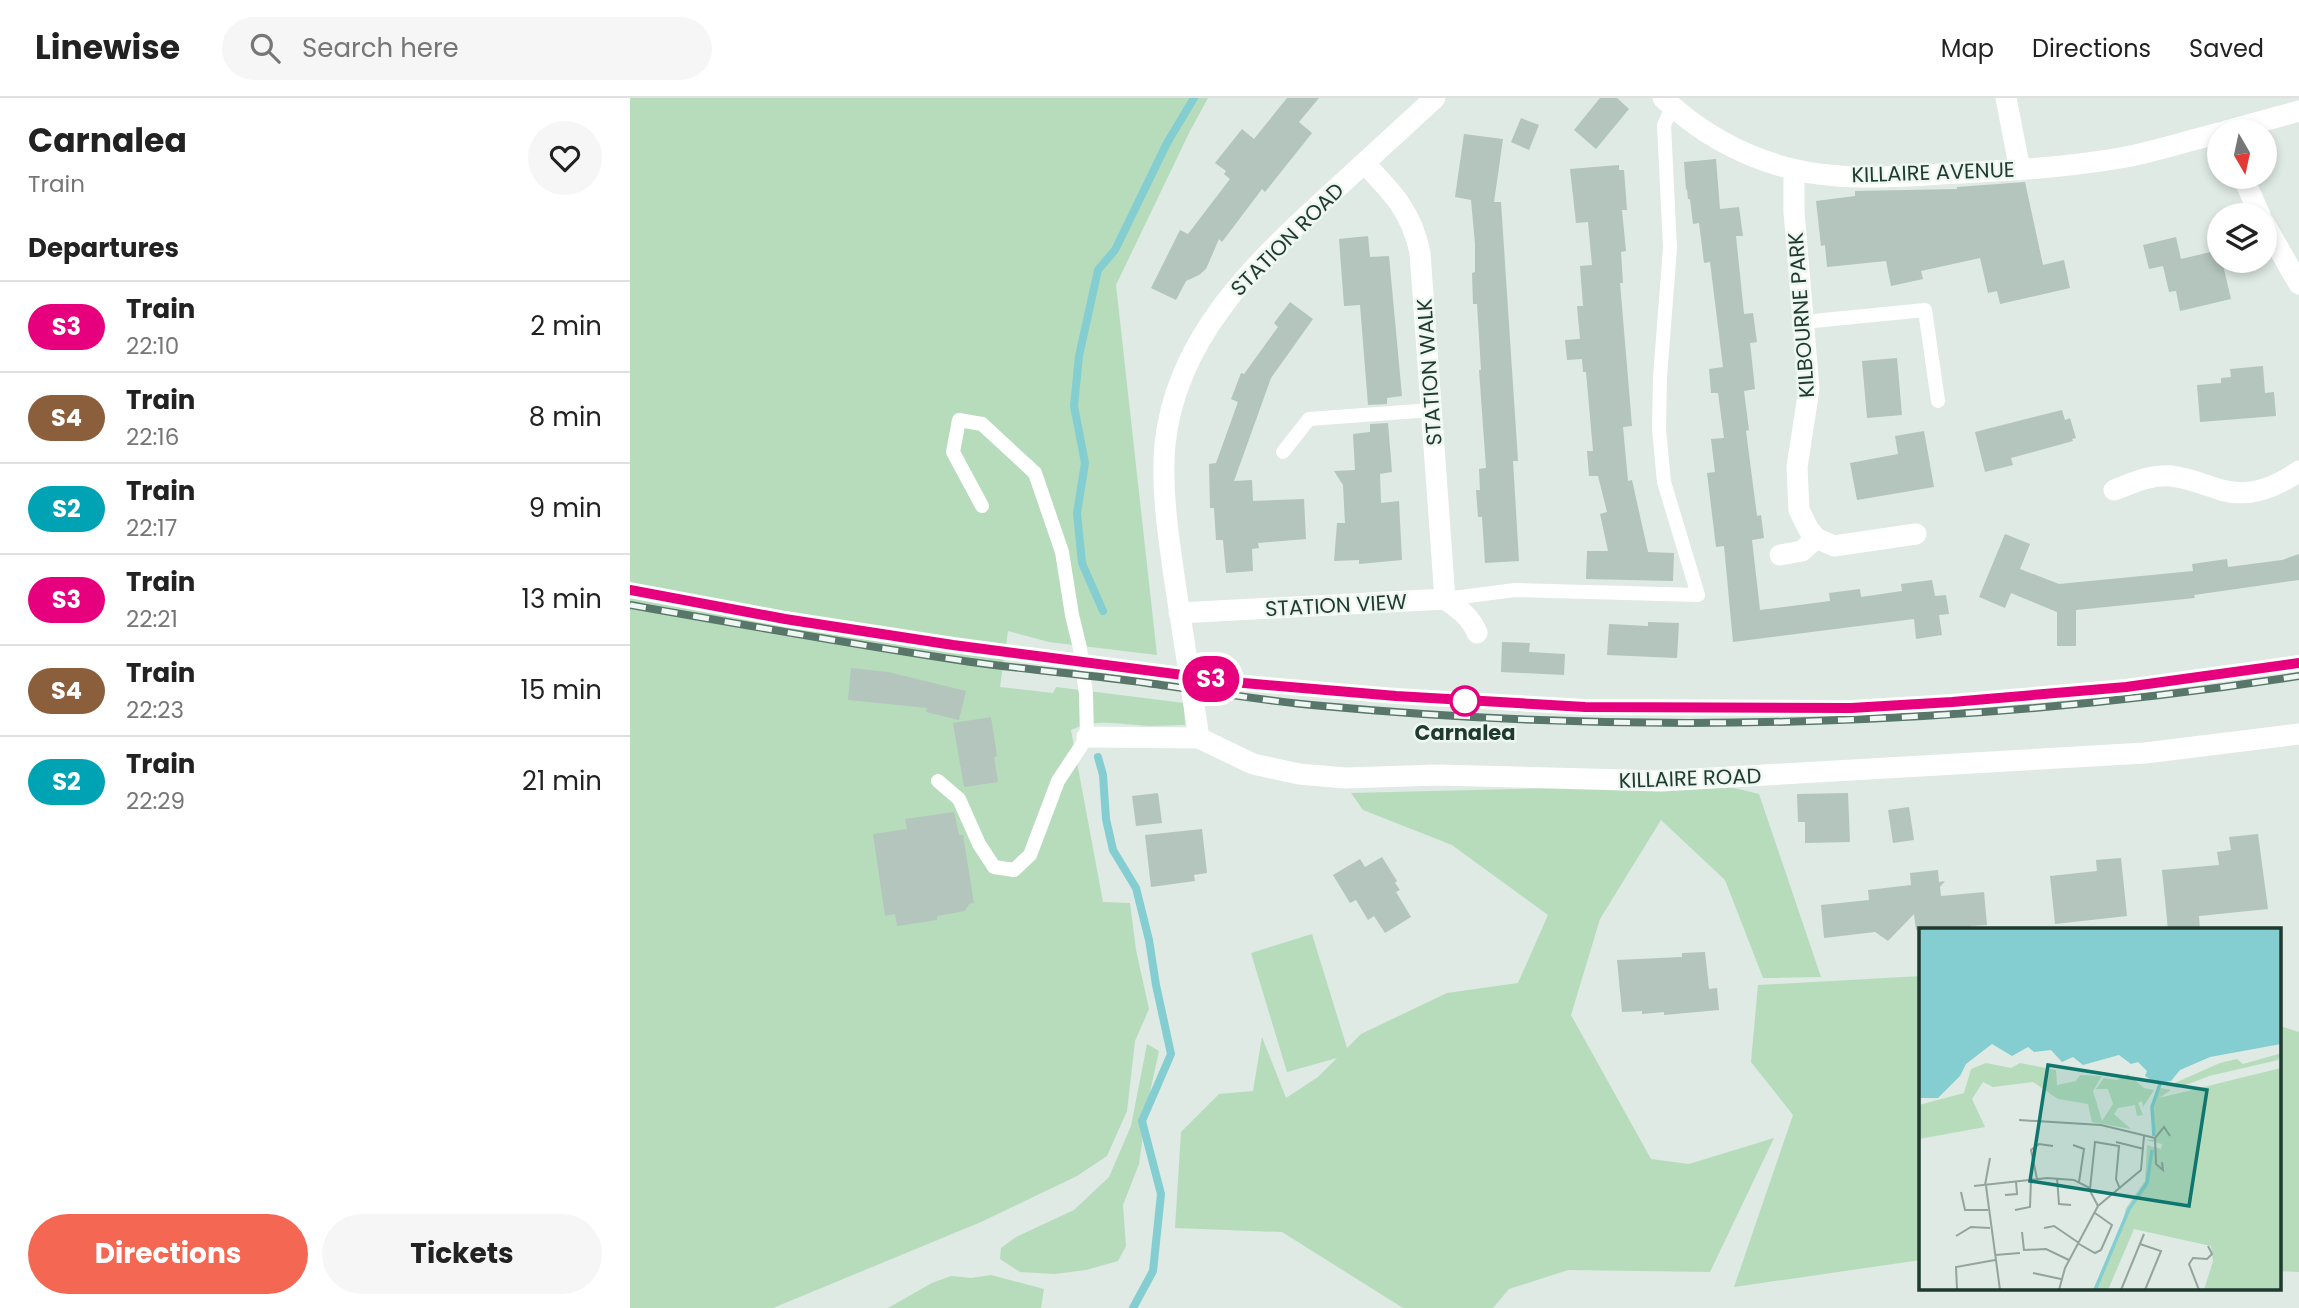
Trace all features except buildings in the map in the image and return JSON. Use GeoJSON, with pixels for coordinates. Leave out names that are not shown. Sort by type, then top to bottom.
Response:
{"type":"FeatureCollection","features":[{"type":"Feature","properties":{"kind":"street","name":"STATION ROAD"},"geometry":{"type":"LineString","coordinates":[[1199,738],[1169,541],[1164,473],[1169,417],[1186,364],[1211,321],[1251,270],[1435,98]]}},
{"type":"Feature","properties":{"kind":"street"},"geometry":{"type":"LineString","coordinates":[[2006,98],[2020,170]]}},
{"type":"Feature","properties":{"kind":"street","name":"KILLAIRE AVENUE"},"geometry":{"type":"LineString","coordinates":[[1668,102],[1717,139],[1755,157],[1794,170],[1850,176],[1896,177],[2020,170],[2128,156],[2207,136]]}},
{"type":"Feature","properties":{"kind":"street"},"geometry":{"type":"LineString","coordinates":[[2261,119],[2292,108]]}},
{"type":"Feature","properties":{"kind":"street","name":"STATION WALK"},"geometry":{"type":"LineString","coordinates":[[1364,163],[1403,206],[1418,238],[1445,599]]}},
{"type":"Feature","properties":{"kind":"street","name":"KILBOURNE PARK"},"geometry":{"type":"LineString","coordinates":[[1794,170],[1794,212],[1809,389],[1797,467],[1803,521],[1816,538]]}},
{"type":"Feature","properties":{"kind":"street"},"geometry":{"type":"LineString","coordinates":[[2277,246],[2299,284]]}},
{"type":"Feature","properties":{"kind":"street"},"geometry":{"type":"LineString","coordinates":[[2114,489],[2154,476],[2171,476],[2203,483],[2230,493],[2245,493],[2264,489],[2299,471]]}},
{"type":"Feature","properties":{"kind":"street"},"geometry":{"type":"LineString","coordinates":[[1780,555],[1802,551],[1816,538],[1834,547],[1916,534]]}},
{"type":"Feature","properties":{"kind":"street"},"geometry":{"type":"LineString","coordinates":[[1445,599],[1463,612],[1474,624],[1477,633]]}},
{"type":"Feature","properties":{"kind":"street","name":"STATION VIEW"},"geometry":{"type":"LineString","coordinates":[[1180,613],[1445,599]]}},
{"type":"Feature","properties":{"kind":"street","name":"KILLAIRE ROAD"},"geometry":{"type":"LineString","coordinates":[[1087,737],[1199,738],[1253,764],[1298,774],[1345,778],[1438,775],[1661,781],[2145,753],[2299,734]]}},
{"type":"Feature","properties":{"kind":"lane"},"geometry":{"type":"LineString","coordinates":[[1445,599],[1515,590],[1698,595],[1664,482],[1659,429],[1660,377],[1670,248],[1664,125],[1668,102]]}},
{"type":"Feature","properties":{"kind":"lane"},"geometry":{"type":"LineString","coordinates":[[1803,322],[1925,310],[1938,401]]}},
{"type":"Feature","properties":{"kind":"lane"},"geometry":{"type":"LineString","coordinates":[[1283,452],[1309,419],[1432,410]]}},
{"type":"Feature","properties":{"kind":"lane"},"geometry":{"type":"LineString","coordinates":[[938,780],[959,799],[979,845],[993,867],[1014,870],[1030,855],[1058,781],[1087,737],[1086,694],[1080,648],[1062,552],[1035,473],[982,424],[959,421],[953,452],[982,506]]}},
{"type":"Feature","properties":{"kind":"green space"},"geometry":{"type":"Polygon","coordinates":[[[630,98],[1208,98],[1116,285],[1157,655],[1049,642],[1008,631],[1000,687],[1053,693],[1056,687],[1184,703],[1185,725],[1100,723],[1071,730],[1103,902],[1130,903],[1136,950],[1149,1009],[1135,1041],[1127,1111],[1107,1156],[1077,1176],[981,1222],[773,1308],[630,1308],[630,98]]]}},
{"type":"Feature","properties":{"kind":"green space"},"geometry":{"type":"Polygon","coordinates":[[[1718,784],[1759,794],[1821,977],[1763,978],[1725,880],[1661,820],[1600,919],[1571,1015],[1651,1159],[1689,1164],[1774,1138],[1710,1272],[1568,1270],[1509,1289],[1493,1308],[1403,1308],[1282,1232],[1175,1228],[1181,1132],[1219,1094],[1253,1091],[1262,1037],[1286,1098],[1318,1077],[1337,1058],[1287,1072],[1251,953],[1312,934],[1347,1048],[1361,1034],[1447,993],[1518,983],[1548,915],[1452,845],[1363,810],[1351,793],[1718,784]]]}},
{"type":"Feature","properties":{"kind":"green space"},"geometry":{"type":"Polygon","coordinates":[[[1919,976],[1919,1260],[1734,1287],[1793,1115],[1751,1062],[1758,985],[1919,976]]]}},
{"type":"Feature","properties":{"kind":"green space"},"geometry":{"type":"Polygon","coordinates":[[[2282,1027],[2299,1032],[2299,1272],[2282,1271],[2282,1027]]]}},
{"type":"Feature","properties":{"kind":"green space"},"geometry":{"type":"Polygon","coordinates":[[[1147,1044],[1159,1051],[1147,1106],[1139,1164],[1123,1205],[1126,1246],[1118,1261],[1086,1270],[1055,1274],[1020,1272],[1000,1259],[1001,1248],[1016,1237],[1074,1210],[1109,1177],[1131,1126],[1147,1044]]]}},
{"type":"Feature","properties":{"kind":"green space"},"geometry":{"type":"Polygon","coordinates":[[[991,1275],[1044,1289],[1041,1308],[888,1308],[932,1283],[951,1276],[971,1278],[991,1275]]]}},
{"type":"Feature","properties":{"kind":"waterway"},"geometry":{"type":"LineString","coordinates":[[1103,611],[1082,563],[1077,513],[1085,463],[1074,406],[1079,356],[1098,270],[1115,250],[1167,143],[1194,98]]}},
{"type":"Feature","properties":{"kind":"waterway"},"geometry":{"type":"LineString","coordinates":[[1098,757],[1113,850],[1136,888],[1171,1054],[1142,1121],[1161,1194],[1153,1271],[1133,1308]]}},
{"type":"Feature","properties":{"kind":"railway"},"geometry":{"type":"LineString","coordinates":[[630,590],[1017,654],[1308,690],[1534,704],[1736,708],[1877,706],[2089,692],[2299,663]]}},
{"type":"Feature","properties":{"kind":"railway"},"geometry":{"type":"LineString","coordinates":[[630,605],[971,662],[1279,701],[1445,715],[1567,721],[1812,721],[1934,715],[2178,693],[2299,676]]}},
{"type":"Feature","properties":{"kind":"train","name":"S3"},"geometry":{"type":"LineString","coordinates":[[630,590],[785,619],[953,645],[1244,683],[1329,692],[1585,707],[1851,708],[1952,702],[2126,687],[2299,663]]}},
{"type":"Feature","properties":{"kind":"place","name":"Carnalea"},"geometry":{"type":"Point","coordinates":[1465,701]}}]}
